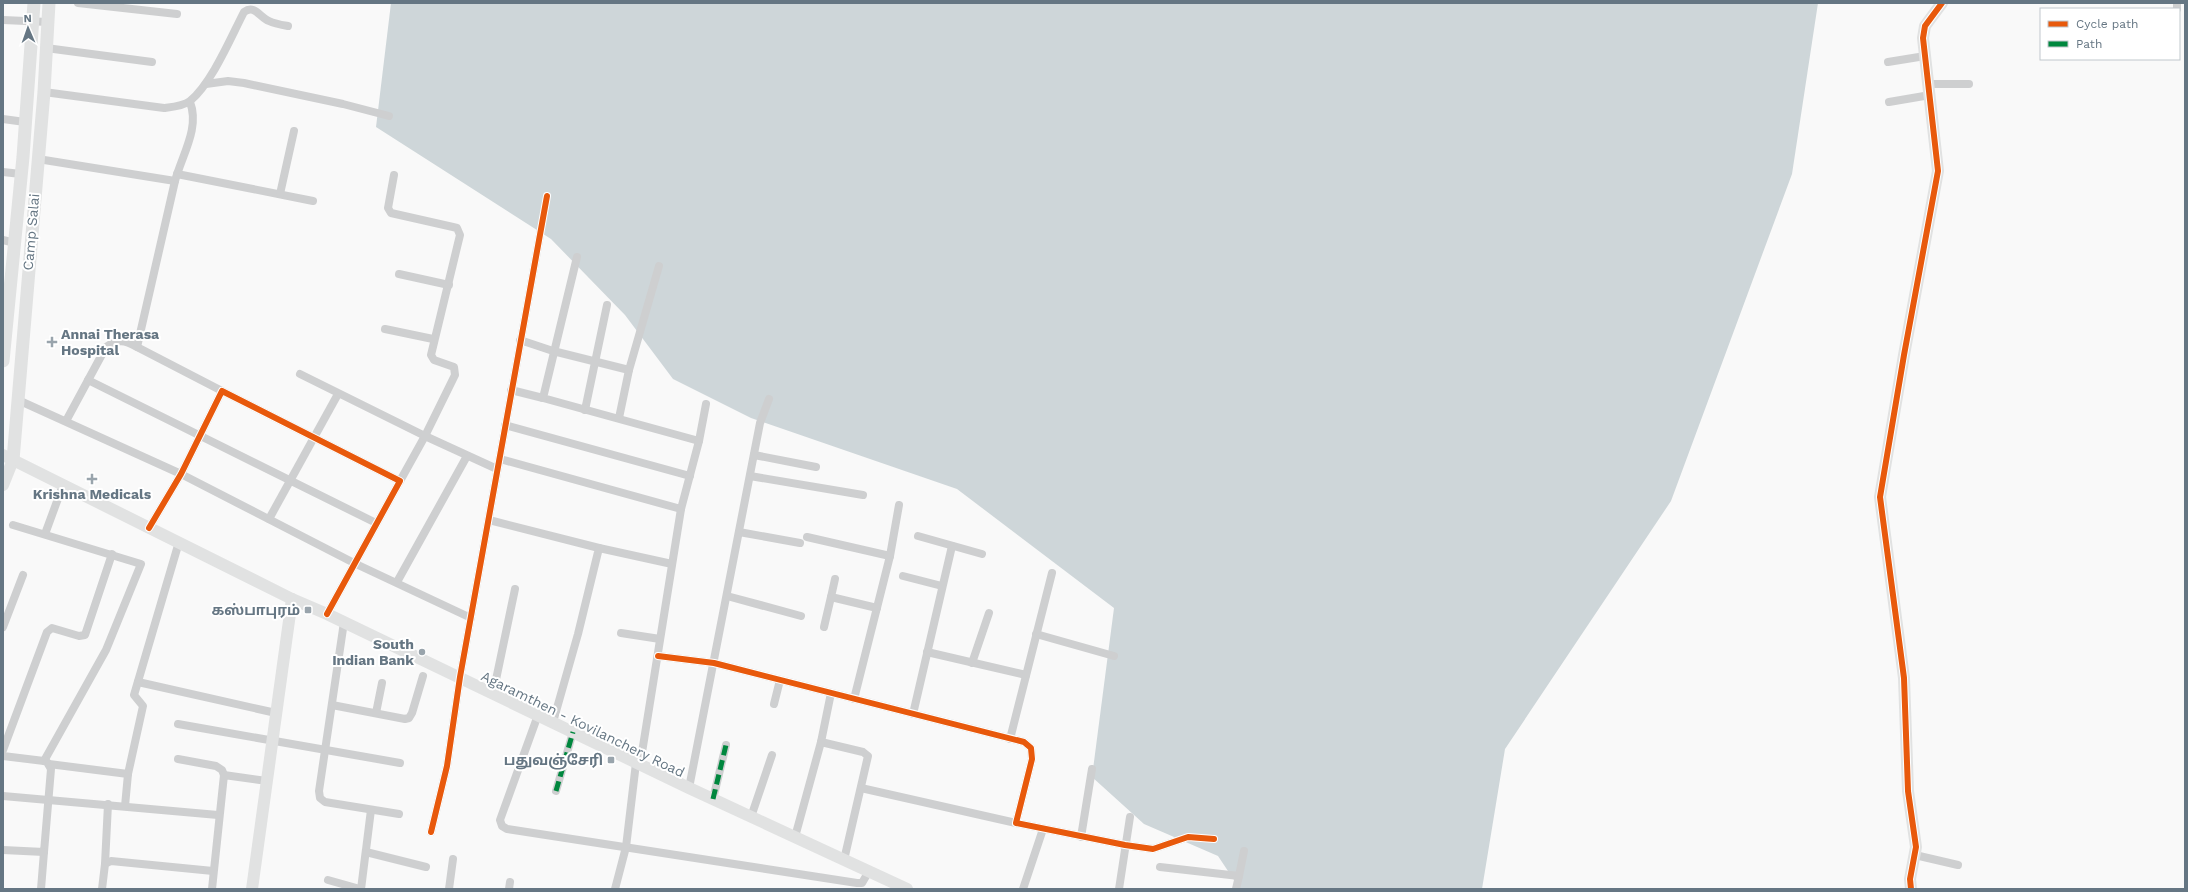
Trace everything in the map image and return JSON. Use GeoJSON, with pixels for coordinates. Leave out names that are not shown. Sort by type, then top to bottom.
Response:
{"type":"FeatureCollection","features":[{"type":"Feature","properties":{"kind":"main road","name":"Camp Salai"},"geometry":{"type":"LineString","coordinates":[[3,361],[9,242],[21,174],[34,3]]}},
{"type":"Feature","properties":{"kind":"main road","name":"Camp Salai"},"geometry":{"type":"LineString","coordinates":[[8,458],[18,400],[44,92],[49,3]]}},
{"type":"Feature","properties":{"kind":"street"},"geometry":{"type":"LineString","coordinates":[[78,3],[177,14]]}},
{"type":"Feature","properties":{"kind":"street"},"geometry":{"type":"LineString","coordinates":[[1911,889],[1910,880],[1915,855],[1916,838],[1908,791],[1902,659],[1880,497],[1904,355],[1938,171],[1923,38],[1925,26],[1942,3]]}},
{"type":"Feature","properties":{"kind":"street"},"geometry":{"type":"LineString","coordinates":[[44,92],[164,108],[190,102],[206,84],[244,12],[251,9],[255,10],[268,21],[288,26]]}},
{"type":"Feature","properties":{"kind":"street"},"geometry":{"type":"LineString","coordinates":[[3,20],[48,22]]}},
{"type":"Feature","properties":{"kind":"street"},"geometry":{"type":"LineString","coordinates":[[46,48],[152,62]]}},
{"type":"Feature","properties":{"kind":"street"},"geometry":{"type":"LineString","coordinates":[[1888,62],[1925,56]]}},
{"type":"Feature","properties":{"kind":"street"},"geometry":{"type":"LineString","coordinates":[[206,84],[228,81],[244,83],[348,105],[389,116]]}},
{"type":"Feature","properties":{"kind":"street"},"geometry":{"type":"LineString","coordinates":[[1889,102],[1930,90],[1969,84]]}},
{"type":"Feature","properties":{"kind":"street"},"geometry":{"type":"LineString","coordinates":[[137,347],[176,177],[194,123],[194,113],[190,102]]}},
{"type":"Feature","properties":{"kind":"street"},"geometry":{"type":"LineString","coordinates":[[3,119],[25,122]]}},
{"type":"Feature","properties":{"kind":"street"},"geometry":{"type":"LineString","coordinates":[[280,194],[294,131]]}},
{"type":"Feature","properties":{"kind":"street"},"geometry":{"type":"LineString","coordinates":[[38,160],[176,177],[280,194],[313,201]]}},
{"type":"Feature","properties":{"kind":"street"},"geometry":{"type":"LineString","coordinates":[[3,172],[21,174]]}},
{"type":"Feature","properties":{"kind":"street"},"geometry":{"type":"LineString","coordinates":[[327,614],[356,564],[376,523],[426,436],[455,370],[451,365],[434,360],[431,355],[433,339],[449,285],[459,239],[459,231],[453,227],[391,213],[388,208],[394,175]]}},
{"type":"Feature","properties":{"kind":"street"},"geometry":{"type":"LineString","coordinates":[[431,832],[447,766],[460,678],[546,196]]}},
{"type":"Feature","properties":{"kind":"street"},"geometry":{"type":"LineString","coordinates":[[543,398],[553,351],[577,257]]}},
{"type":"Feature","properties":{"kind":"street"},"geometry":{"type":"LineString","coordinates":[[619,418],[629,370],[659,266]]}},
{"type":"Feature","properties":{"kind":"street"},"geometry":{"type":"LineString","coordinates":[[399,274],[449,285]]}},
{"type":"Feature","properties":{"kind":"street"},"geometry":{"type":"LineString","coordinates":[[585,410],[607,306]]}},
{"type":"Feature","properties":{"kind":"street"},"geometry":{"type":"LineString","coordinates":[[385,329],[433,339]]}},
{"type":"Feature","properties":{"kind":"street"},"geometry":{"type":"LineString","coordinates":[[66,421],[106,347],[116,340],[127,341],[400,481]]}},
{"type":"Feature","properties":{"kind":"street"},"geometry":{"type":"LineString","coordinates":[[520,340],[553,351],[629,370]]}},
{"type":"Feature","properties":{"kind":"street"},"geometry":{"type":"LineString","coordinates":[[300,374],[466,456],[497,469]]}},
{"type":"Feature","properties":{"kind":"street"},"geometry":{"type":"LineString","coordinates":[[88,380],[201,434],[376,523]]}},
{"type":"Feature","properties":{"kind":"street"},"geometry":{"type":"LineString","coordinates":[[511,390],[619,418],[699,441]]}},
{"type":"Feature","properties":{"kind":"street"},"geometry":{"type":"LineString","coordinates":[[149,528],[181,474],[222,391]]}},
{"type":"Feature","properties":{"kind":"street"},"geometry":{"type":"LineString","coordinates":[[269,519],[338,394]]}},
{"type":"Feature","properties":{"kind":"street"},"geometry":{"type":"LineString","coordinates":[[689,788],[760,423],[769,399]]}},
{"type":"Feature","properties":{"kind":"street"},"geometry":{"type":"LineString","coordinates":[[18,400],[181,474],[356,564],[471,618]]}},
{"type":"Feature","properties":{"kind":"street"},"geometry":{"type":"LineString","coordinates":[[615,889],[626,848],[638,764],[658,656],[681,509],[699,441],[706,404]]}},
{"type":"Feature","properties":{"kind":"street"},"geometry":{"type":"LineString","coordinates":[[506,425],[690,476]]}},
{"type":"Feature","properties":{"kind":"street"},"geometry":{"type":"LineString","coordinates":[[754,455],[816,467]]}},
{"type":"Feature","properties":{"kind":"street"},"geometry":{"type":"LineString","coordinates":[[397,582],[466,456]]}},
{"type":"Feature","properties":{"kind":"street"},"geometry":{"type":"LineString","coordinates":[[3,485],[8,458]]}},
{"type":"Feature","properties":{"kind":"street","name":"Agaramthen - Kovilanchery Road"},"geometry":{"type":"LineString","coordinates":[[8,458],[292,599],[344,622],[638,764],[907,889]]}},
{"type":"Feature","properties":{"kind":"street"},"geometry":{"type":"LineString","coordinates":[[500,459],[681,509]]}},
{"type":"Feature","properties":{"kind":"street"},"geometry":{"type":"LineString","coordinates":[[750,476],[863,495]]}},
{"type":"Feature","properties":{"kind":"street"},"geometry":{"type":"LineString","coordinates":[[45,534],[63,485]]}},
{"type":"Feature","properties":{"kind":"street"},"geometry":{"type":"LineString","coordinates":[[854,699],[890,556],[899,505]]}},
{"type":"Feature","properties":{"kind":"street"},"geometry":{"type":"LineString","coordinates":[[489,520],[598,548],[672,564]]}},
{"type":"Feature","properties":{"kind":"street"},"geometry":{"type":"LineString","coordinates":[[13,525],[139,562],[140,567],[106,650],[46,762]]}},
{"type":"Feature","properties":{"kind":"street"},"geometry":{"type":"LineString","coordinates":[[739,532],[800,543]]}},
{"type":"Feature","properties":{"kind":"street"},"geometry":{"type":"LineString","coordinates":[[918,536],[982,554]]}},
{"type":"Feature","properties":{"kind":"street"},"geometry":{"type":"LineString","coordinates":[[806,537],[890,556]]}},
{"type":"Feature","properties":{"kind":"street"},"geometry":{"type":"LineString","coordinates":[[125,806],[128,774],[143,706],[134,697],[179,542]]}},
{"type":"Feature","properties":{"kind":"street"},"geometry":{"type":"LineString","coordinates":[[913,714],[952,546]]}},
{"type":"Feature","properties":{"kind":"street"},"geometry":{"type":"LineString","coordinates":[[553,722],[578,634],[598,548]]}},
{"type":"Feature","properties":{"kind":"street"},"geometry":{"type":"LineString","coordinates":[[3,750],[47,632],[52,628],[79,636],[84,635],[112,554]]}},
{"type":"Feature","properties":{"kind":"street"},"geometry":{"type":"LineString","coordinates":[[1010,739],[1052,573]]}},
{"type":"Feature","properties":{"kind":"street"},"geometry":{"type":"LineString","coordinates":[[3,627],[23,575]]}},
{"type":"Feature","properties":{"kind":"street"},"geometry":{"type":"LineString","coordinates":[[903,576],[942,586]]}},
{"type":"Feature","properties":{"kind":"street"},"geometry":{"type":"LineString","coordinates":[[824,627],[835,579]]}},
{"type":"Feature","properties":{"kind":"street"},"geometry":{"type":"LineString","coordinates":[[493,694],[515,589]]}},
{"type":"Feature","properties":{"kind":"street"},"geometry":{"type":"LineString","coordinates":[[727,596],[801,616]]}},
{"type":"Feature","properties":{"kind":"street"},"geometry":{"type":"LineString","coordinates":[[831,597],[877,608]]}},
{"type":"Feature","properties":{"kind":"street"},"geometry":{"type":"LineString","coordinates":[[252,889],[292,599]]}},
{"type":"Feature","properties":{"kind":"street"},"geometry":{"type":"LineString","coordinates":[[972,663],[989,613]]}},
{"type":"Feature","properties":{"kind":"street"},"geometry":{"type":"LineString","coordinates":[[344,622],[319,792],[320,798],[325,802],[399,814]]}},
{"type":"Feature","properties":{"kind":"street"},"geometry":{"type":"LineString","coordinates":[[621,633],[660,640]]}},
{"type":"Feature","properties":{"kind":"street"},"geometry":{"type":"LineString","coordinates":[[1036,634],[1114,656]]}},
{"type":"Feature","properties":{"kind":"street"},"geometry":{"type":"LineString","coordinates":[[927,652],[1026,676]]}},
{"type":"Feature","properties":{"kind":"street"},"geometry":{"type":"LineString","coordinates":[[658,656],[714,663],[1024,742],[1031,748],[1032,759],[1016,823]]}},
{"type":"Feature","properties":{"kind":"street"},"geometry":{"type":"LineString","coordinates":[[332,704],[376,714],[405,719],[409,718],[423,676]]}},
{"type":"Feature","properties":{"kind":"street"},"geometry":{"type":"LineString","coordinates":[[774,704],[780,680]]}},
{"type":"Feature","properties":{"kind":"street"},"geometry":{"type":"LineString","coordinates":[[138,682],[276,713]]}},
{"type":"Feature","properties":{"kind":"street"},"geometry":{"type":"LineString","coordinates":[[376,714],[382,683]]}},
{"type":"Feature","properties":{"kind":"street"},"geometry":{"type":"LineString","coordinates":[[795,837],[821,742],[831,693]]}},
{"type":"Feature","properties":{"kind":"street"},"geometry":{"type":"LineString","coordinates":[[538,715],[500,820],[502,826],[507,829],[862,886],[869,872]]}},
{"type":"Feature","properties":{"kind":"street"},"geometry":{"type":"LineString","coordinates":[[178,724],[400,763]]}},
{"type":"Feature","properties":{"kind":"street"},"geometry":{"type":"LineString","coordinates":[[556,791],[572,732]]}},
{"type":"Feature","properties":{"kind":"street"},"geometry":{"type":"LineString","coordinates":[[821,742],[866,753],[868,761],[844,860]]}},
{"type":"Feature","properties":{"kind":"street"},"geometry":{"type":"LineString","coordinates":[[713,799],[726,745]]}},
{"type":"Feature","properties":{"kind":"street"},"geometry":{"type":"LineString","coordinates":[[751,817],[772,755]]}},
{"type":"Feature","properties":{"kind":"street"},"geometry":{"type":"LineString","coordinates":[[3,756],[128,774]]}},
{"type":"Feature","properties":{"kind":"street"},"geometry":{"type":"LineString","coordinates":[[178,759],[216,766],[222,770],[224,775],[218,815],[212,889]]}},
{"type":"Feature","properties":{"kind":"street"},"geometry":{"type":"LineString","coordinates":[[41,889],[48,798],[52,769],[46,762]]}},
{"type":"Feature","properties":{"kind":"street"},"geometry":{"type":"LineString","coordinates":[[1081,836],[1092,769]]}},
{"type":"Feature","properties":{"kind":"street"},"geometry":{"type":"LineString","coordinates":[[224,775],[267,781]]}},
{"type":"Feature","properties":{"kind":"street"},"geometry":{"type":"LineString","coordinates":[[861,788],[1043,829],[1125,845],[1153,849],[1188,837],[1214,839]]}},
{"type":"Feature","properties":{"kind":"street"},"geometry":{"type":"LineString","coordinates":[[3,796],[48,798],[218,815]]}},
{"type":"Feature","properties":{"kind":"street"},"geometry":{"type":"LineString","coordinates":[[102,889],[108,804]]}},
{"type":"Feature","properties":{"kind":"street"},"geometry":{"type":"LineString","coordinates":[[328,880],[360,889],[371,810]]}},
{"type":"Feature","properties":{"kind":"street"},"geometry":{"type":"LineString","coordinates":[[1119,889],[1130,818]]}},
{"type":"Feature","properties":{"kind":"street"},"geometry":{"type":"LineString","coordinates":[[1023,889],[1043,829]]}},
{"type":"Feature","properties":{"kind":"street"},"geometry":{"type":"LineString","coordinates":[[3,850],[44,852]]}},
{"type":"Feature","properties":{"kind":"street"},"geometry":{"type":"LineString","coordinates":[[1236,889],[1244,851]]}},
{"type":"Feature","properties":{"kind":"street"},"geometry":{"type":"LineString","coordinates":[[366,852],[426,867]]}},
{"type":"Feature","properties":{"kind":"street"},"geometry":{"type":"LineString","coordinates":[[1915,855],[1958,865]]}},
{"type":"Feature","properties":{"kind":"street"},"geometry":{"type":"LineString","coordinates":[[449,889],[453,859]]}},
{"type":"Feature","properties":{"kind":"street"},"geometry":{"type":"LineString","coordinates":[[104,864],[111,861],[213,871]]}},
{"type":"Feature","properties":{"kind":"street"},"geometry":{"type":"LineString","coordinates":[[1160,867],[1239,876]]}},
{"type":"Feature","properties":{"kind":"shaded area"},"geometry":{"type":"Polygon","coordinates":[[[391,3],[1818,3],[1792,174],[1671,501],[1505,749],[1482,889],[1240,889],[1218,856],[1144,824],[1092,777],[1114,608],[957,489],[751,418],[673,379],[625,315],[551,239],[376,127],[391,3]]]}},
{"type":"Feature","properties":{"kind":"marked path"},"geometry":{"type":"LineString","coordinates":[[556,791],[573,732]]}},
{"type":"Feature","properties":{"kind":"marked path"},"geometry":{"type":"LineString","coordinates":[[713,799],[726,745]]}},
{"type":"Feature","properties":{"kind":"cycle path"},"geometry":{"type":"LineString","coordinates":[[1911,889],[1910,879],[1916,847],[1908,791],[1904,678],[1880,497],[1904,355],[1938,171],[1923,38],[1925,26],[1942,3]]}},
{"type":"Feature","properties":{"kind":"cycle path"},"geometry":{"type":"LineString","coordinates":[[431,832],[447,766],[460,677],[547,196]]}},
{"type":"Feature","properties":{"kind":"cycle path"},"geometry":{"type":"LineString","coordinates":[[149,528],[181,474],[222,391],[400,481],[327,614]]}},
{"type":"Feature","properties":{"kind":"cycle path"},"geometry":{"type":"LineString","coordinates":[[658,656],[714,663],[1024,742],[1031,748],[1032,759],[1016,823],[1125,845],[1153,849],[1188,837],[1214,839]]}},
{"type":"Feature","properties":{"kind":"place","name":"Annai Therasa Hospital"},"geometry":{"type":"Point","coordinates":[52,342]}},
{"type":"Feature","properties":{"kind":"place","name":"Krishna Medicals"},"geometry":{"type":"Point","coordinates":[92,479]}},
{"type":"Feature","properties":{"kind":"place","name":"கஸ்பாபுரம்"},"geometry":{"type":"Point","coordinates":[308,610]}},
{"type":"Feature","properties":{"kind":"place","name":"South Indian Bank"},"geometry":{"type":"Point","coordinates":[422,652]}},
{"type":"Feature","properties":{"kind":"place","name":"பதுவஞ்சேரி"},"geometry":{"type":"Point","coordinates":[611,760]}}]}
